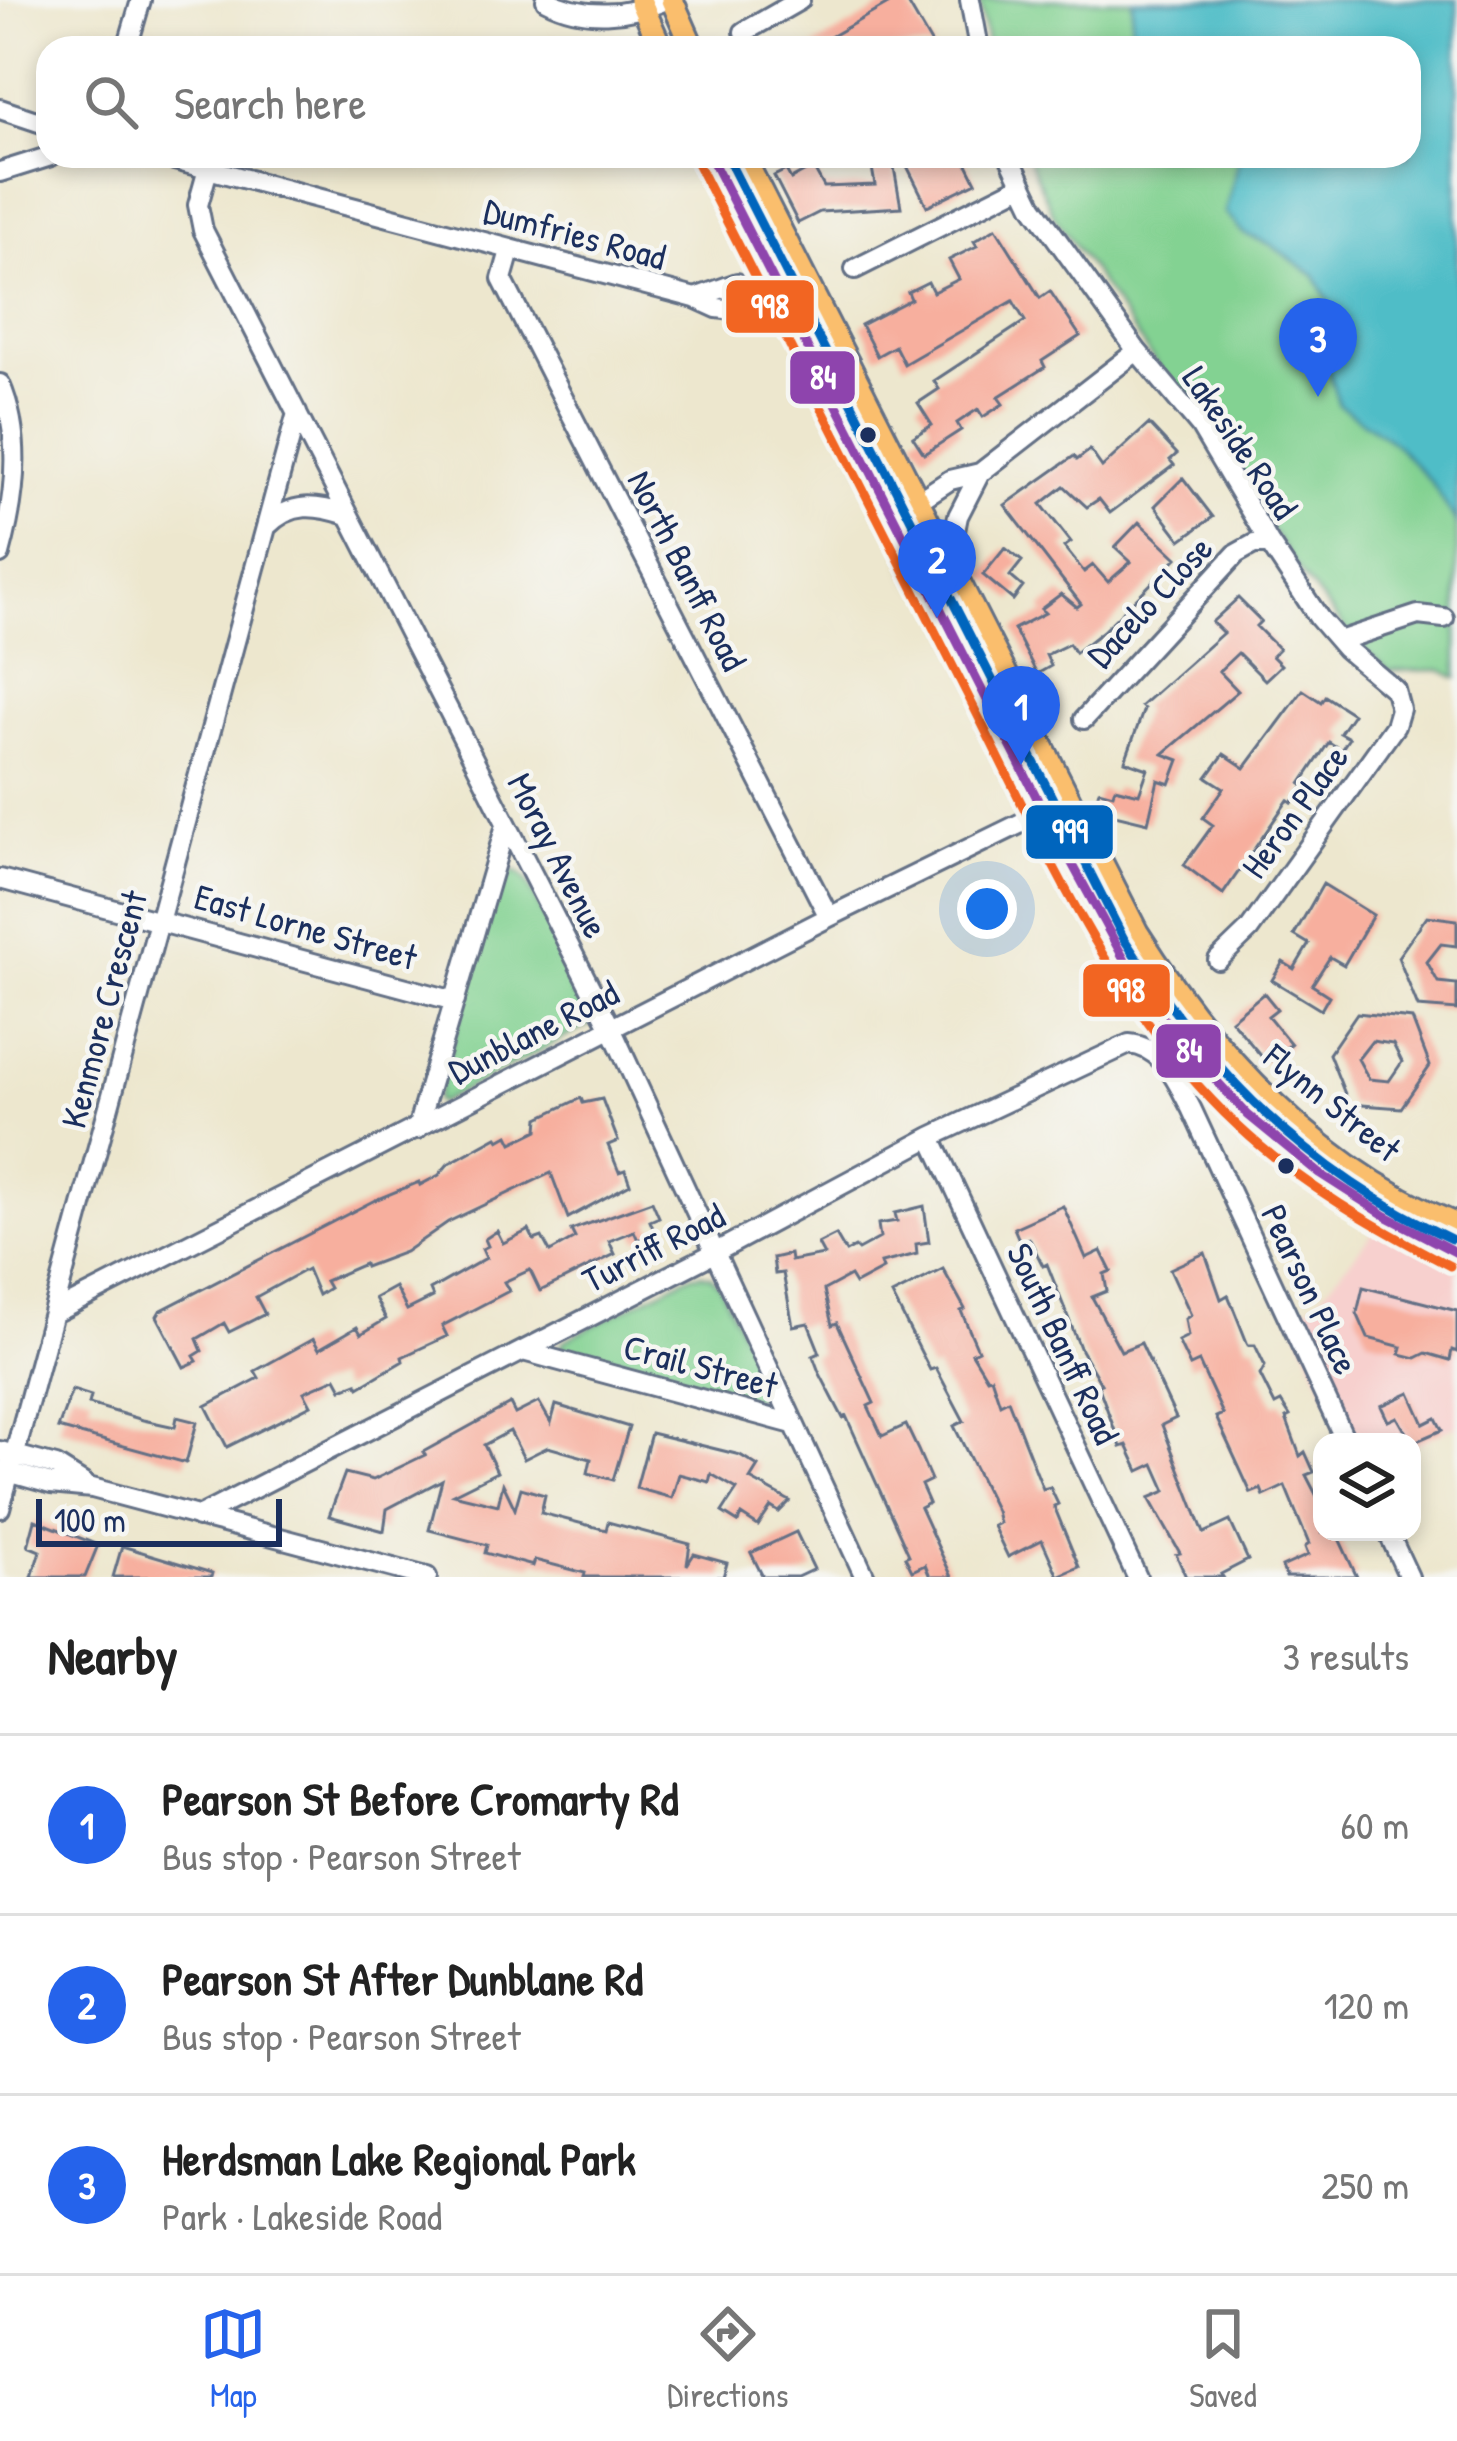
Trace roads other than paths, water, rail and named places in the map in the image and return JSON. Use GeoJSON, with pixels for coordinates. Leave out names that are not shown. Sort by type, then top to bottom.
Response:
{"type":"FeatureCollection","features":[{"type":"Feature","properties":{"kind":"main road"},"geometry":{"type":"LineString","coordinates":[[669,0],[687,36]]}},
{"type":"Feature","properties":{"kind":"main road"},"geometry":{"type":"LineString","coordinates":[[642,5],[656,36]]}},
{"type":"Feature","properties":{"kind":"main road","name":"Flynn Street"},"geometry":{"type":"LineString","coordinates":[[716,168],[1044,812],[1136,981],[1179,1040],[1248,1115],[1319,1173],[1457,1253]]}},
{"type":"Feature","properties":{"kind":"main road","name":"Flynn Street"},"geometry":{"type":"LineString","coordinates":[[748,168],[1137,932],[1187,1007],[1238,1069],[1278,1108],[1375,1181],[1457,1225]]}},
{"type":"Feature","properties":{"kind":"street"},"geometry":{"type":"LineString","coordinates":[[130,36],[141,0]]}},
{"type":"Feature","properties":{"kind":"street"},"geometry":{"type":"LineString","coordinates":[[546,0],[586,14],[669,0]]}},
{"type":"Feature","properties":{"kind":"street"},"geometry":{"type":"LineString","coordinates":[[744,32],[800,0]]}},
{"type":"Feature","properties":{"kind":"street"},"geometry":{"type":"LineString","coordinates":[[970,0],[977,36]]}},
{"type":"Feature","properties":{"kind":"street"},"geometry":{"type":"LineString","coordinates":[[0,110],[36,120]]}},
{"type":"Feature","properties":{"kind":"street"},"geometry":{"type":"LineString","coordinates":[[0,172],[36,161]]}},
{"type":"Feature","properties":{"kind":"street","name":"Dumfries Road"},"geometry":{"type":"LineString","coordinates":[[204,168],[695,298],[717,308],[793,317]]}},
{"type":"Feature","properties":{"kind":"street","name":"Lakeside Road"},"geometry":{"type":"LineString","coordinates":[[1014,168],[1137,351],[1200,426],[1270,544],[1340,641],[1395,690]]}},
{"type":"Feature","properties":{"kind":"street","name":"Moray Avenue"},"geometry":{"type":"LineString","coordinates":[[208,169],[198,205],[202,230],[610,1028],[865,1577]]}},
{"type":"Feature","properties":{"kind":"street"},"geometry":{"type":"LineString","coordinates":[[856,269],[1022,185]]}},
{"type":"Feature","properties":{"kind":"street","name":"North Banff Road"},"geometry":{"type":"LineString","coordinates":[[510,250],[502,279],[829,917]]}},
{"type":"Feature","properties":{"kind":"street","name":"Dumfries Road"},"geometry":{"type":"LineString","coordinates":[[695,298],[737,284],[750,294],[745,313]]}},
{"type":"Feature","properties":{"kind":"street"},"geometry":{"type":"LineString","coordinates":[[895,516],[950,480],[980,473],[1137,351]]}},
{"type":"Feature","properties":{"kind":"street"},"geometry":{"type":"LineString","coordinates":[[0,384],[15,450],[10,517],[0,554]]}},
{"type":"Feature","properties":{"kind":"street","name":"Kenmore Crescent"},"geometry":{"type":"LineString","coordinates":[[0,1508],[6,1462],[54,1313],[297,413]]}},
{"type":"Feature","properties":{"kind":"street"},"geometry":{"type":"LineString","coordinates":[[949,561],[958,516],[980,473]]}},
{"type":"Feature","properties":{"kind":"street"},"geometry":{"type":"LineString","coordinates":[[267,526],[282,511],[298,507],[349,515]]}},
{"type":"Feature","properties":{"kind":"street","name":"Dacelo Close"},"geometry":{"type":"LineString","coordinates":[[1084,719],[1237,554],[1254,544],[1270,544]]}},
{"type":"Feature","properties":{"kind":"street"},"geometry":{"type":"LineString","coordinates":[[1340,641],[1418,615],[1444,618]]}},
{"type":"Feature","properties":{"kind":"street","name":"Heron Place"},"geometry":{"type":"LineString","coordinates":[[1218,959],[1250,930],[1395,727],[1400,709],[1395,690]]}},
{"type":"Feature","properties":{"kind":"street","name":"Dunblane Road"},"geometry":{"type":"LineString","coordinates":[[54,1313],[1044,812]]}},
{"type":"Feature","properties":{"kind":"street"},"geometry":{"type":"LineString","coordinates":[[417,1129],[506,825]]}},
{"type":"Feature","properties":{"kind":"street","name":"East Lorne Street"},"geometry":{"type":"LineString","coordinates":[[0,879],[455,1001]]}},
{"type":"Feature","properties":{"kind":"street","name":"Turriff Road"},"geometry":{"type":"LineString","coordinates":[[198,1517],[931,1137],[1118,1046],[1140,1045]]}},
{"type":"Feature","properties":{"kind":"street","name":"Pearson Place"},"geometry":{"type":"LineString","coordinates":[[1140,1045],[1160,1058],[1191,1108],[1342,1433]]}},
{"type":"Feature","properties":{"kind":"street","name":"South Banff Road"},"geometry":{"type":"LineString","coordinates":[[931,1137],[1137,1577]]}},
{"type":"Feature","properties":{"kind":"street","name":"Crail Street"},"geometry":{"type":"LineString","coordinates":[[523,1351],[793,1424]]}},
{"type":"Feature","properties":{"kind":"street"},"geometry":{"type":"LineString","coordinates":[[6,1462],[56,1466],[92,1488],[427,1577]]}},
{"type":"Feature","properties":{"kind":"street"},"geometry":{"type":"LineString","coordinates":[[1392,1541],[1409,1577]]}},
{"type":"Feature","properties":{"kind":"water"},"geometry":{"type":"Polygon","coordinates":[[[1133,0],[1457,0],[1457,524],[1432,483],[1394,443],[1339,405],[1324,358],[1336,315],[1315,276],[1270,244],[1244,234],[1225,212],[1237,168],[1421,168],[1421,36],[1131,35],[1133,0]]]}},
{"type":"Feature","properties":{"kind":"place","name":"Herdsman Lake Regional Park"},"geometry":{"type":"Point","coordinates":[1318,397]}},
{"type":"Feature","properties":{"kind":"place","name":"Pearson St After Dunblane Rd"},"geometry":{"type":"Point","coordinates":[937,618]}},
{"type":"Feature","properties":{"kind":"place","name":"Pearson St Before Cromarty Rd"},"geometry":{"type":"Point","coordinates":[1021,765]}}]}
